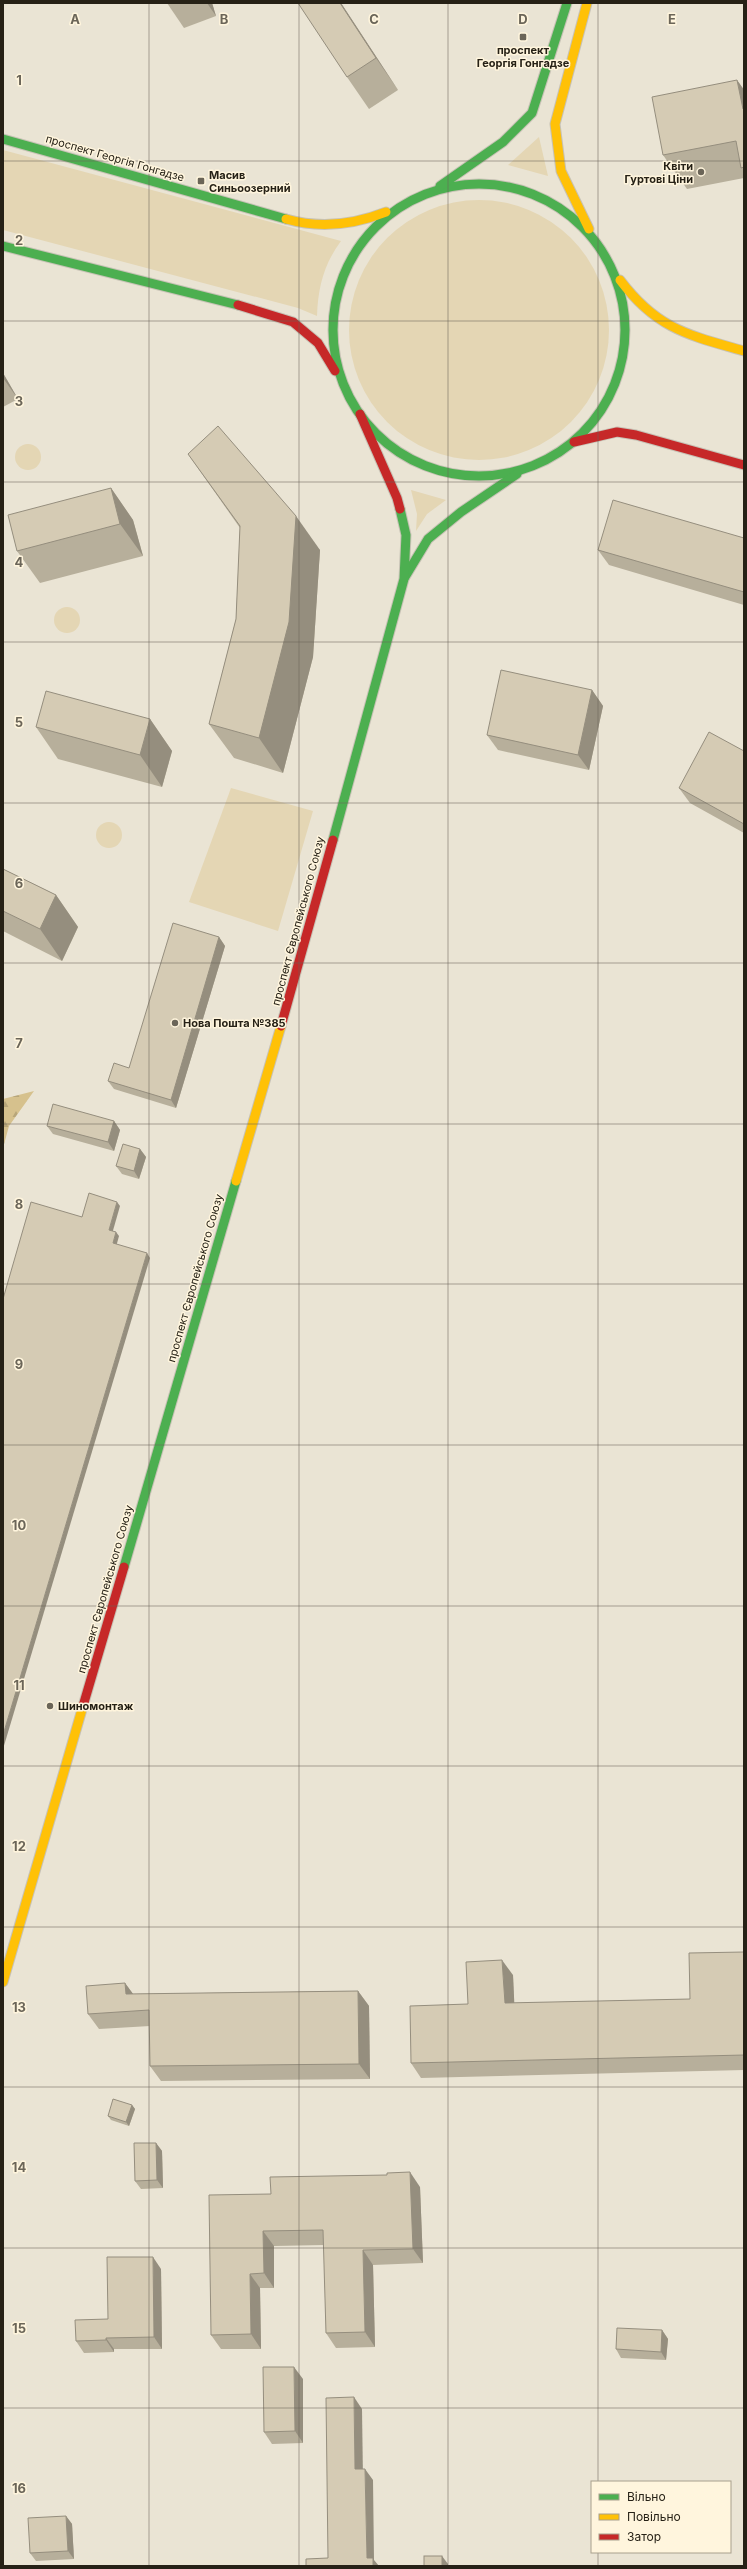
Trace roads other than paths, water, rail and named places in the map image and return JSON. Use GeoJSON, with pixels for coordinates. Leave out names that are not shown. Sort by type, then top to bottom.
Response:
{"type":"FeatureCollection","features":[{"type":"Feature","properties":{"kind":"main road"},"geometry":{"type":"LineString","coordinates":[[346,391],[336,362],[333,331],[336,301],[345,272],[360,245],[380,222],[405,204],[432,191],[503,142],[532,113],[567,3]]}},
{"type":"Feature","properties":{"kind":"main road"},"geometry":{"type":"LineString","coordinates":[[587,3],[554,124],[561,171],[596,242],[610,266],[634,301],[653,318],[680,332],[744,351]]}},
{"type":"Feature","properties":{"kind":"main road","name":"проспект Георгія Гонгадзе"},"geometry":{"type":"LineString","coordinates":[[3,139],[303,224],[345,226],[362,222],[405,204]]}},
{"type":"Feature","properties":{"kind":"main road"},"geometry":{"type":"LineString","coordinates":[[432,191],[462,185],[492,184],[522,190],[550,202],[563,211],[575,220],[596,242]]}},
{"type":"Feature","properties":{"kind":"main road"},"geometry":{"type":"LineString","coordinates":[[3,246],[259,310],[293,322],[318,343],[360,414],[377,434],[398,451],[427,466],[446,473],[473,476],[500,475],[525,469],[550,457],[573,442],[593,422],[608,399],[618,374],[623,353],[625,319],[620,292],[610,266]]}},
{"type":"Feature","properties":{"kind":"main road","name":"проспект Європейського Союзу"},"geometry":{"type":"LineString","coordinates":[[3,1982],[299,963],[404,579],[406,535],[397,498],[360,414]]}},
{"type":"Feature","properties":{"kind":"main road"},"geometry":{"type":"LineString","coordinates":[[573,442],[617,432],[636,435],[744,465]]}},
{"type":"Feature","properties":{"kind":"main road","name":"проспект Європейського Союзу"},"geometry":{"type":"LineString","coordinates":[[404,579],[428,539],[461,512],[525,469]]}},
{"type":"Feature","properties":{"kind":"place","name":"проспект Георгія Гонгадзе"},"geometry":{"type":"Point","coordinates":[523,37]}},
{"type":"Feature","properties":{"kind":"place","name":"Квіти Гуртові Ціни"},"geometry":{"type":"Point","coordinates":[701,172]}},
{"type":"Feature","properties":{"kind":"place","name":"Масив Синьоозерний"},"geometry":{"type":"Point","coordinates":[201,181]}},
{"type":"Feature","properties":{"kind":"place","name":"Нова Пошта №385"},"geometry":{"type":"Point","coordinates":[175,1023]}},
{"type":"Feature","properties":{"kind":"place","name":"Шиномонтаж"},"geometry":{"type":"Point","coordinates":[50,1706]}}]}
